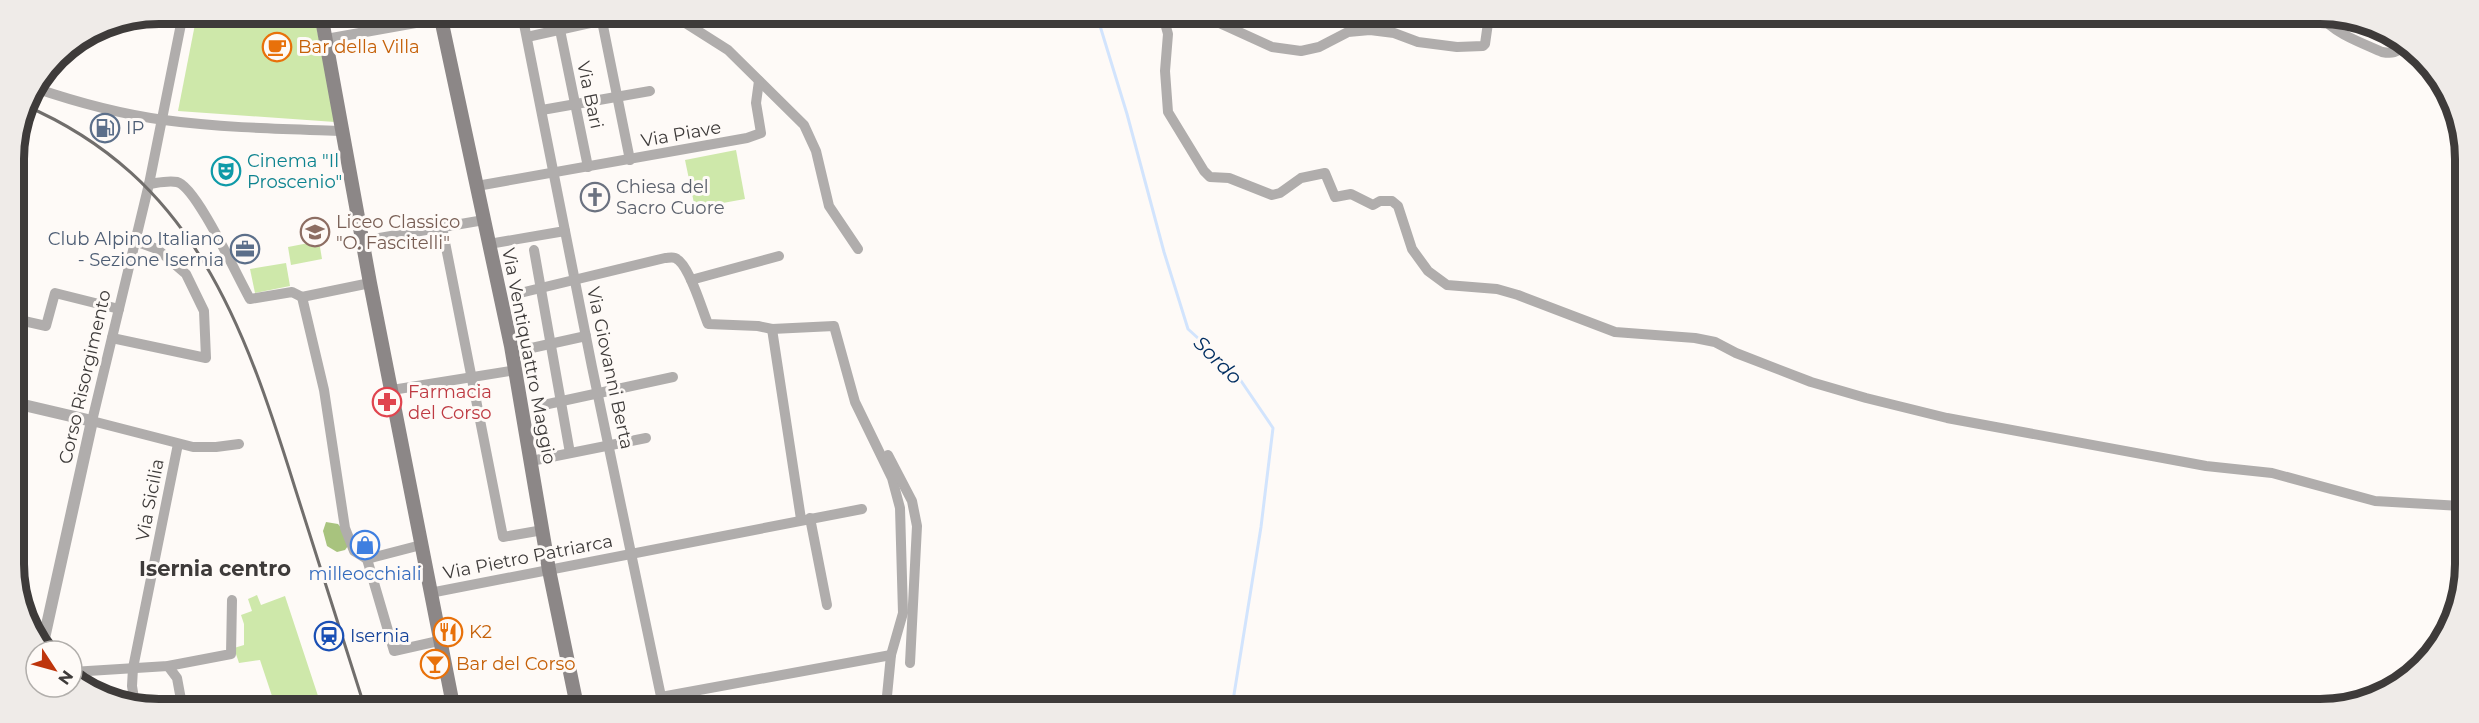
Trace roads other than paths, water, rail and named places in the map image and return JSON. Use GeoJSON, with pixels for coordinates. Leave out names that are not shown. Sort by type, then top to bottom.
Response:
{"type":"FeatureCollection","features":[{"type":"Feature","properties":{"kind":"main road"},"geometry":{"type":"LineString","coordinates":[[323,24],[370,283],[452,699]]}},
{"type":"Feature","properties":{"kind":"main road","name":"Via Ventiquattro Maggio"},"geometry":{"type":"LineString","coordinates":[[442,24],[516,370],[549,570],[576,699]]}},
{"type":"Feature","properties":{"kind":"street","name":"Corso Risorgimento"},"geometry":{"type":"LineString","coordinates":[[45,636],[92,421],[149,184],[181,24]]}},
{"type":"Feature","properties":{"kind":"street"},"geometry":{"type":"LineString","coordinates":[[326,39],[404,24]]}},
{"type":"Feature","properties":{"kind":"street","name":"Via Giovanni Berta"},"geometry":{"type":"LineString","coordinates":[[524,24],[662,699]]}},
{"type":"Feature","properties":{"kind":"street"},"geometry":{"type":"LineString","coordinates":[[527,37],[588,24]]}},
{"type":"Feature","properties":{"kind":"street"},"geometry":{"type":"LineString","coordinates":[[603,24],[630,160]]}},
{"type":"Feature","properties":{"kind":"street"},"geometry":{"type":"LineString","coordinates":[[687,24],[728,50],[804,125],[816,151],[829,206],[858,249]]}},
{"type":"Feature","properties":{"kind":"street"},"geometry":{"type":"LineString","coordinates":[[1165,24],[1168,34],[1165,71],[1168,112],[1210,177],[1229,178],[1272,195],[1301,178],[1325,173],[1335,198],[1351,194],[1372,205],[1380,201],[1392,201],[1398,206],[1412,249],[1428,271],[1447,285],[1497,289],[1615,332],[1695,338],[1715,342],[1811,382],[1947,418],[2206,466],[2271,474],[2375,501],[2455,506]]}},
{"type":"Feature","properties":{"kind":"street"},"geometry":{"type":"LineString","coordinates":[[1222,24],[1272,47],[1301,51],[1318,47],[1348,33],[1370,30],[1394,33],[1418,42],[1457,47],[1483,46],[1488,24]]}},
{"type":"Feature","properties":{"kind":"street"},"geometry":{"type":"LineString","coordinates":[[2328,24],[2382,52],[2390,54],[2399,50]]}},
{"type":"Feature","properties":{"kind":"street","name":"Via Bari"},"geometry":{"type":"LineString","coordinates":[[560,30],[588,167]]}},
{"type":"Feature","properties":{"kind":"street","name":"Via Piave"},"geometry":{"type":"LineString","coordinates":[[477,186],[630,160],[747,138],[761,133],[756,103],[759,81]]}},
{"type":"Feature","properties":{"kind":"street"},"geometry":{"type":"LineString","coordinates":[[42,90],[65,98],[162,120],[253,128],[343,131]]}},
{"type":"Feature","properties":{"kind":"street"},"geometry":{"type":"LineString","coordinates":[[542,110],[650,91]]}},
{"type":"Feature","properties":{"kind":"street"},"geometry":{"type":"LineString","coordinates":[[149,184],[177,182],[189,189],[249,299],[292,292],[302,297],[370,283]]}},
{"type":"Feature","properties":{"kind":"street"},"geometry":{"type":"LineString","coordinates":[[362,241],[484,220]]}},
{"type":"Feature","properties":{"kind":"street"},"geometry":{"type":"LineString","coordinates":[[442,227],[503,537],[543,530]]}},
{"type":"Feature","properties":{"kind":"street"},"geometry":{"type":"LineString","coordinates":[[489,244],[565,231]]}},
{"type":"Feature","properties":{"kind":"street"},"geometry":{"type":"LineString","coordinates":[[112,338],[206,358],[204,311],[186,274],[158,249],[135,241]]}},
{"type":"Feature","properties":{"kind":"street"},"geometry":{"type":"LineString","coordinates":[[534,250],[570,453]]}},
{"type":"Feature","properties":{"kind":"street"},"geometry":{"type":"LineString","coordinates":[[691,280],[779,256]]}},
{"type":"Feature","properties":{"kind":"street"},"geometry":{"type":"LineString","coordinates":[[516,294],[665,258],[675,258],[682,264],[691,280],[708,324],[758,326],[772,329],[834,326],[855,402],[892,478],[900,508],[903,613],[891,655],[886,699]]}},
{"type":"Feature","properties":{"kind":"street"},"geometry":{"type":"LineString","coordinates":[[24,321],[46,326],[55,293],[119,309]]}},
{"type":"Feature","properties":{"kind":"street"},"geometry":{"type":"LineString","coordinates":[[302,297],[324,390],[345,528],[354,551],[367,559],[394,651],[434,642],[440,643]]}},
{"type":"Feature","properties":{"kind":"street"},"geometry":{"type":"LineString","coordinates":[[772,329],[806,518],[827,604]]}},
{"type":"Feature","properties":{"kind":"street"},"geometry":{"type":"LineString","coordinates":[[527,349],[586,336]]}},
{"type":"Feature","properties":{"kind":"street"},"geometry":{"type":"LineString","coordinates":[[392,390],[516,370]]}},
{"type":"Feature","properties":{"kind":"street"},"geometry":{"type":"LineString","coordinates":[[539,406],[673,376]]}},
{"type":"Feature","properties":{"kind":"street"},"geometry":{"type":"LineString","coordinates":[[24,405],[178,444],[216,447],[239,444]]}},
{"type":"Feature","properties":{"kind":"street"},"geometry":{"type":"LineString","coordinates":[[531,461],[646,438]]}},
{"type":"Feature","properties":{"kind":"street","name":"Via Sicilia"},"geometry":{"type":"LineString","coordinates":[[134,696],[133,668],[178,444]]}},
{"type":"Feature","properties":{"kind":"street"},"geometry":{"type":"LineString","coordinates":[[880,451],[890,456],[912,501],[917,526],[910,663]]}},
{"type":"Feature","properties":{"kind":"street","name":"Via Pietro Patriarca"},"geometry":{"type":"LineString","coordinates":[[430,592],[862,508]]}},
{"type":"Feature","properties":{"kind":"street"},"geometry":{"type":"LineString","coordinates":[[367,559],[421,545]]}},
{"type":"Feature","properties":{"kind":"street"},"geometry":{"type":"LineString","coordinates":[[84,671],[168,666],[231,654],[232,600]]}},
{"type":"Feature","properties":{"kind":"street"},"geometry":{"type":"LineString","coordinates":[[672,699],[891,655]]}},
{"type":"Feature","properties":{"kind":"street"},"geometry":{"type":"LineString","coordinates":[[168,666],[177,678],[181,699]]}},
{"type":"Feature","properties":{"kind":"waterway","name":"Sordo"},"geometry":{"type":"LineString","coordinates":[[1099,24],[1188,329],[1235,372],[1273,428],[1261,527],[1233,699]]}},
{"type":"Feature","properties":{"kind":"railway"},"geometry":{"type":"LineString","coordinates":[[33,110],[82,136],[131,173],[171,215],[204,263],[232,314],[255,370],[276,428],[362,699]]}},
{"type":"Feature","properties":{"kind":"place","name":"Bar della Villa"},"geometry":{"type":"Point","coordinates":[277,47]}},
{"type":"Feature","properties":{"kind":"place","name":"IP"},"geometry":{"type":"Point","coordinates":[105,128]}},
{"type":"Feature","properties":{"kind":"place","name":"Cinema \"Il Proscenio\""},"geometry":{"type":"Point","coordinates":[226,171]}},
{"type":"Feature","properties":{"kind":"place","name":"Chiesa del Sacro Cuore"},"geometry":{"type":"Point","coordinates":[595,197]}},
{"type":"Feature","properties":{"kind":"place","name":"Liceo Classico \"O. Fascitelli\""},"geometry":{"type":"Point","coordinates":[315,232]}},
{"type":"Feature","properties":{"kind":"place","name":"Club Alpino Italiano - Sezione Isernia"},"geometry":{"type":"Point","coordinates":[245,249]}},
{"type":"Feature","properties":{"kind":"place","name":"Farmacia del Corso"},"geometry":{"type":"Point","coordinates":[387,402]}},
{"type":"Feature","properties":{"kind":"place","name":"milleocchiali"},"geometry":{"type":"Point","coordinates":[365,545]}},
{"type":"Feature","properties":{"kind":"place","name":"K2"},"geometry":{"type":"Point","coordinates":[448,632]}},
{"type":"Feature","properties":{"kind":"place","name":"Isernia"},"geometry":{"type":"Point","coordinates":[329,636]}},
{"type":"Feature","properties":{"kind":"place","name":"Bar del Corso"},"geometry":{"type":"Point","coordinates":[435,664]}},
{"type":"Feature","properties":{"kind":"district","name":"Isernia centro"},"geometry":{"type":"Point","coordinates":[215,568]}}]}
